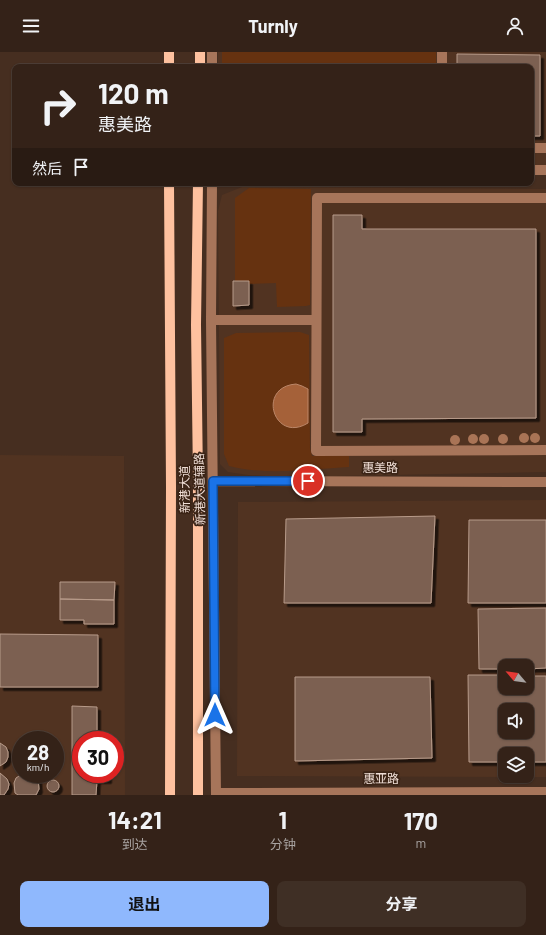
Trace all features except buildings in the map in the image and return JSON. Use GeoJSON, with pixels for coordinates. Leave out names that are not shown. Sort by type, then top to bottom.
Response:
{"type":"FeatureCollection","features":[{"type":"Feature","properties":{"kind":"main road"},"geometry":{"type":"LineString","coordinates":[[169,52],[169,64]]}},
{"type":"Feature","properties":{"kind":"main road"},"geometry":{"type":"LineString","coordinates":[[200,52],[200,64]]}},
{"type":"Feature","properties":{"kind":"main road","name":"新港大道"},"geometry":{"type":"LineString","coordinates":[[169,186],[171,487],[170,795]]}},
{"type":"Feature","properties":{"kind":"main road","name":"新港大道"},"geometry":{"type":"LineString","coordinates":[[198,186],[196,325],[198,480],[198,795]]}},
{"type":"Feature","properties":{"kind":"street"},"geometry":{"type":"LineString","coordinates":[[212,52],[212,64]]}},
{"type":"Feature","properties":{"kind":"street"},"geometry":{"type":"LineString","coordinates":[[442,52],[442,64]]}},
{"type":"Feature","properties":{"kind":"street"},"geometry":{"type":"LineString","coordinates":[[534,148],[546,148]]}},
{"type":"Feature","properties":{"kind":"street"},"geometry":{"type":"LineString","coordinates":[[534,170],[546,170]]}},
{"type":"Feature","properties":{"kind":"street","name":"新港大道辅路"},"geometry":{"type":"LineString","coordinates":[[212,186],[211,320],[216,794]]}},
{"type":"Feature","properties":{"kind":"street"},"geometry":{"type":"LineString","coordinates":[[546,198],[316,198],[316,451],[546,450]]}},
{"type":"Feature","properties":{"kind":"street"},"geometry":{"type":"LineString","coordinates":[[211,320],[316,320]]}},
{"type":"Feature","properties":{"kind":"street","name":"惠美路"},"geometry":{"type":"LineString","coordinates":[[213,481],[546,482]]}},
{"type":"Feature","properties":{"kind":"street","name":"惠亚路"},"geometry":{"type":"LineString","coordinates":[[216,794],[546,792]]}},
{"type":"Feature","properties":{"kind":"shaded area"},"geometry":{"type":"Polygon","coordinates":[[[218,52],[546,52],[546,165],[534,165],[534,64],[218,64],[218,52]]]}},
{"type":"Feature","properties":{"kind":"shaded area"},"geometry":{"type":"Polygon","coordinates":[[[222,52],[436,52],[436,64],[222,64],[222,52]]]}},
{"type":"Feature","properties":{"kind":"shaded area"},"geometry":{"type":"Polygon","coordinates":[[[242,187],[546,189],[546,472],[281,477],[228,472],[220,464],[218,211],[222,195],[242,187]]]}},
{"type":"Feature","properties":{"kind":"shaded area"},"geometry":{"type":"Polygon","coordinates":[[[249,188],[311,189],[310,305],[277,307],[276,283],[249,284],[249,281],[235,281],[235,198],[249,188]]]}},
{"type":"Feature","properties":{"kind":"shaded area"},"geometry":{"type":"Polygon","coordinates":[[[300,332],[309,335],[310,448],[312,456],[349,456],[349,467],[258,471],[229,466],[224,454],[224,338],[236,333],[300,332]]]}},
{"type":"Feature","properties":{"kind":"shaded area"},"geometry":{"type":"Polygon","coordinates":[[[296,384],[308,389],[308,423],[296,427],[286,426],[279,421],[274,412],[273,403],[276,394],[284,387],[296,384]]]}},
{"type":"Feature","properties":{"kind":"shaded area"},"geometry":{"type":"Polygon","coordinates":[[[0,455],[124,456],[125,795],[0,795],[0,455]]]}},
{"type":"Feature","properties":{"kind":"shaded area"},"geometry":{"type":"Polygon","coordinates":[[[546,500],[546,777],[534,777],[534,747],[498,747],[498,777],[237,776],[238,502],[546,500]]]}},
{"type":"Feature","properties":{"kind":"route"},"geometry":{"type":"LineString","coordinates":[[215,715],[213,481],[308,481]]}}]}
